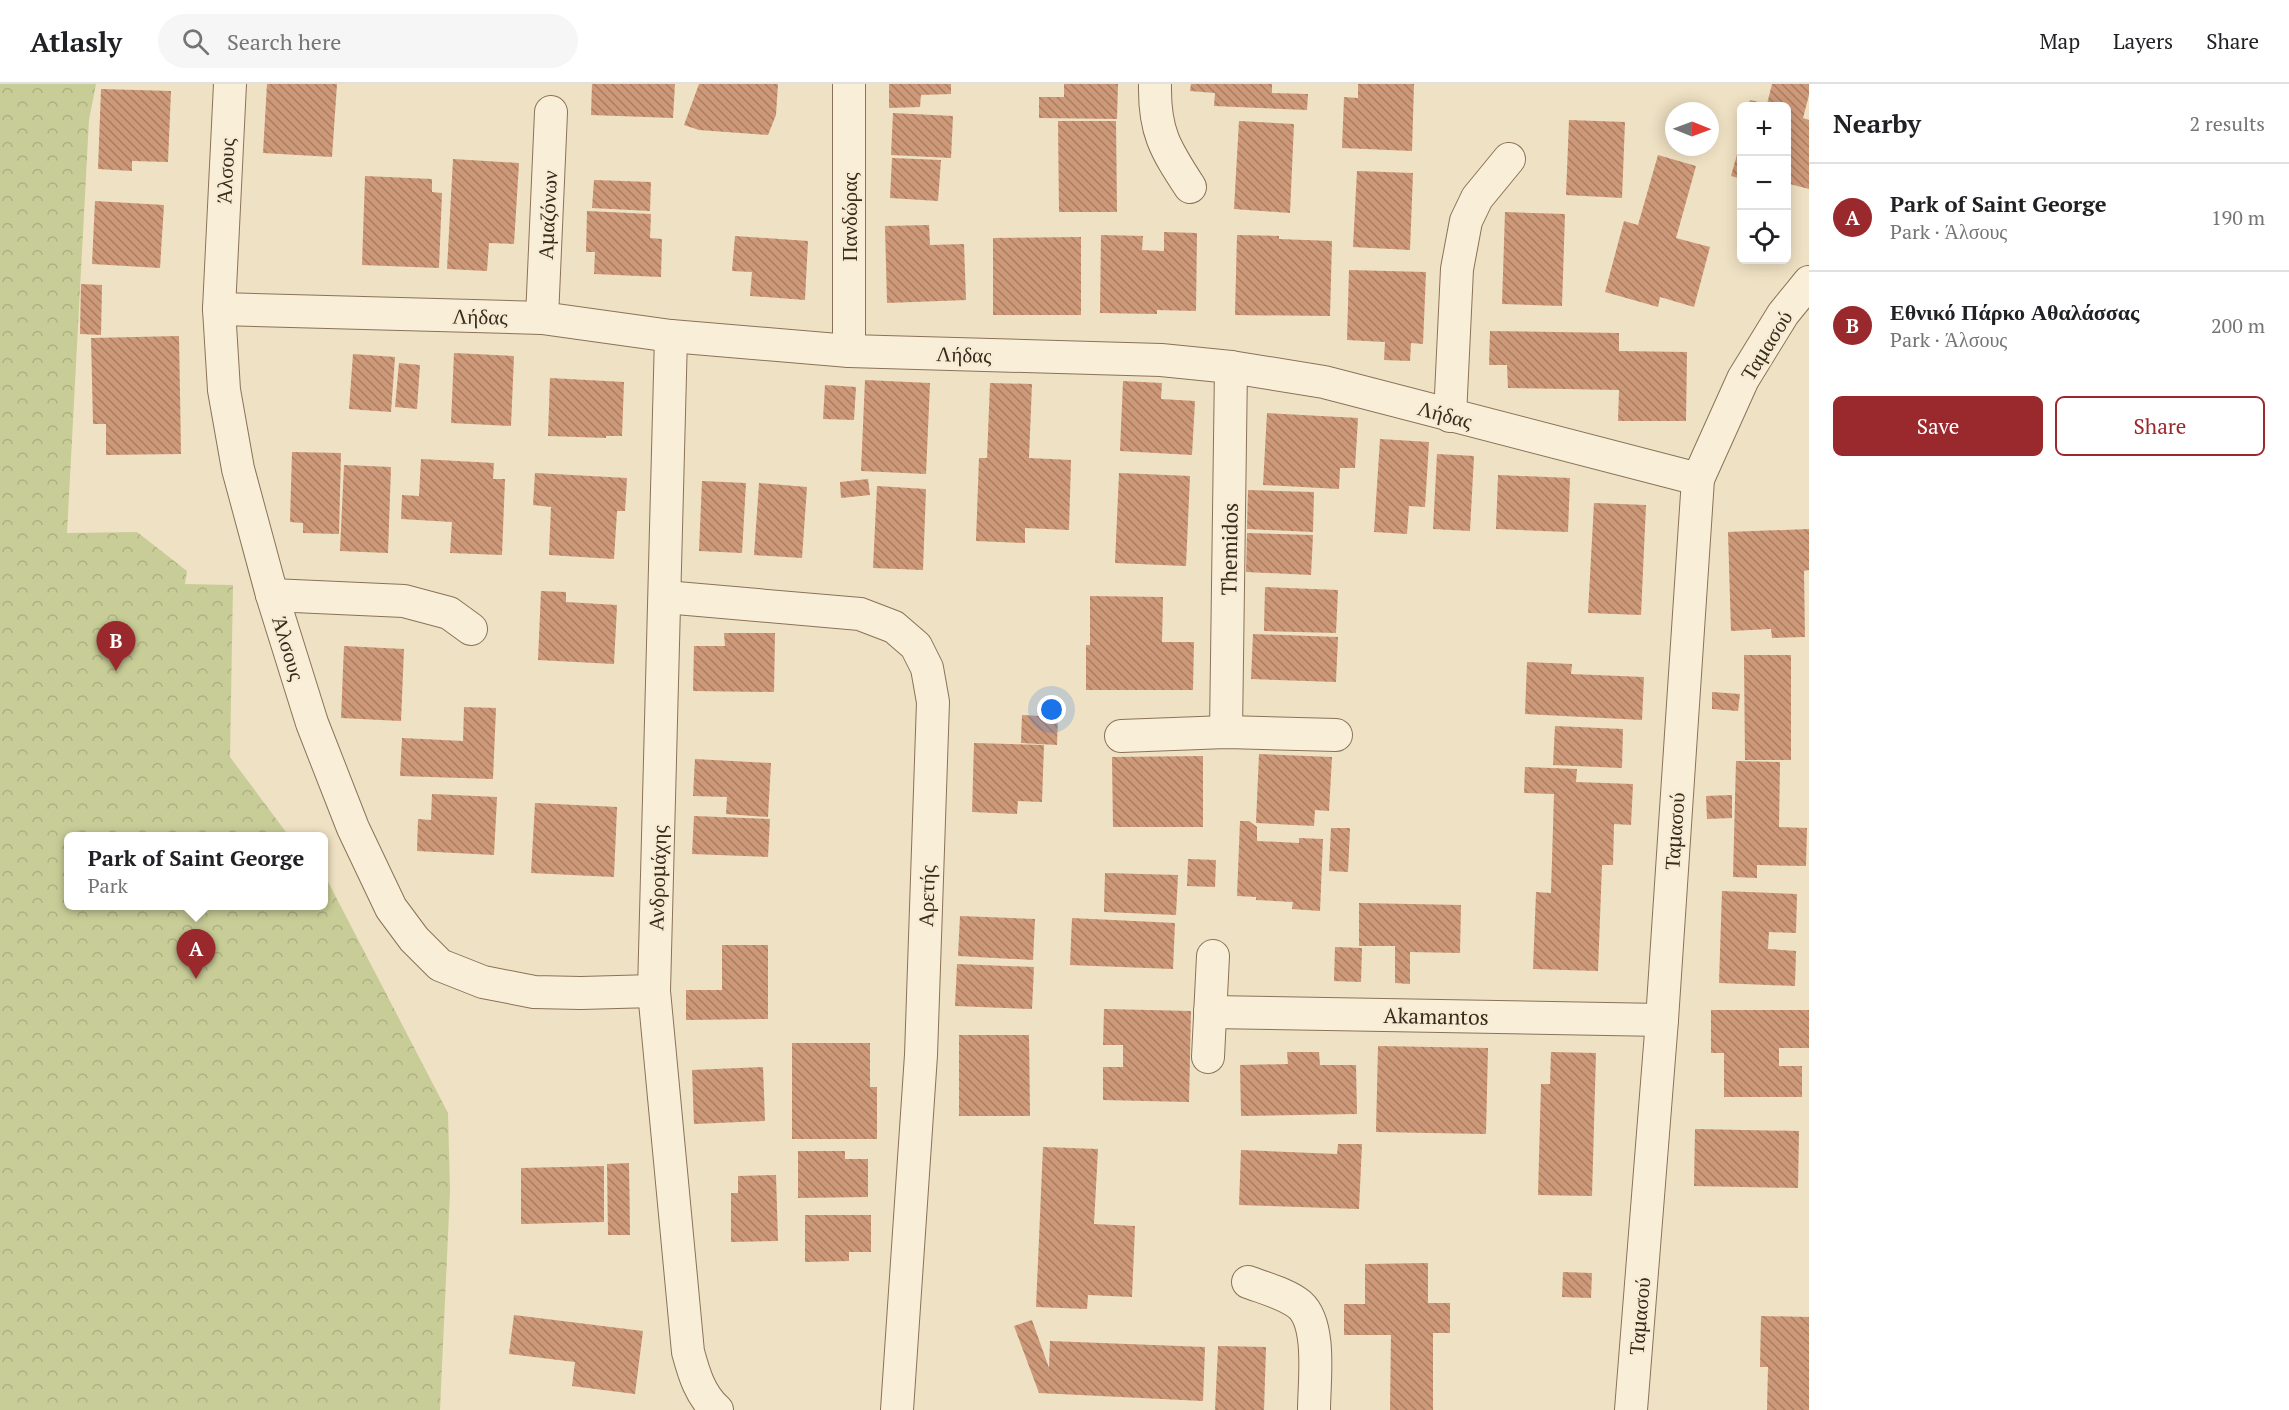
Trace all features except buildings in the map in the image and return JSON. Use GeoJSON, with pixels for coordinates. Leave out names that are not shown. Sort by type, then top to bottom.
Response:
{"type":"FeatureCollection","features":[{"type":"Feature","properties":{"kind":"street","name":"Άλσους"},"geometry":{"type":"LineString","coordinates":[[230,84],[219,309],[224,390],[238,469],[272,595],[312,723],[353,828],[391,908],[414,939],[440,965],[483,982],[534,992],[654,991]]}},
{"type":"Feature","properties":{"kind":"street","name":"Πανδώρας"},"geometry":{"type":"LineString","coordinates":[[849,84],[849,351]]}},
{"type":"Feature","properties":{"kind":"street"},"geometry":{"type":"LineString","coordinates":[[1155,84],[1155,107],[1161,137],[1167,153],[1190,188]]}},
{"type":"Feature","properties":{"kind":"street","name":"Αμαζόνων"},"geometry":{"type":"LineString","coordinates":[[542,318],[551,112]]}},
{"type":"Feature","properties":{"kind":"street"},"geometry":{"type":"LineString","coordinates":[[1450,416],[1457,269],[1466,221],[1477,198],[1509,159]]}},
{"type":"Feature","properties":{"kind":"street","name":"Ταμασού"},"geometry":{"type":"LineString","coordinates":[[1631,1410],[1662,1020],[1698,479],[1743,379],[1783,314],[1809,282]]}},
{"type":"Feature","properties":{"kind":"street","name":"Λήδας"},"geometry":{"type":"LineString","coordinates":[[219,309],[542,318],[670,336],[849,351],[1161,360],[1231,367],[1324,382],[1698,479]]}},
{"type":"Feature","properties":{"kind":"street","name":"Ανδρομάχης"},"geometry":{"type":"LineString","coordinates":[[670,336],[654,991],[688,1352],[695,1379],[709,1403],[717,1410]]}},
{"type":"Feature","properties":{"kind":"street","name":"Themidos"},"geometry":{"type":"LineString","coordinates":[[1226,732],[1231,367]]}},
{"type":"Feature","properties":{"kind":"street"},"geometry":{"type":"LineString","coordinates":[[272,595],[405,601],[449,613],[471,628]]}},
{"type":"Feature","properties":{"kind":"street","name":"Αρετής"},"geometry":{"type":"LineString","coordinates":[[665,597],[860,614],[894,627],[916,646],[927,668],[933,702],[921,1055],[897,1410]]}},
{"type":"Feature","properties":{"kind":"street"},"geometry":{"type":"LineString","coordinates":[[1121,736],[1226,732],[1336,735]]}},
{"type":"Feature","properties":{"kind":"street"},"geometry":{"type":"LineString","coordinates":[[1208,1057],[1213,956]]}},
{"type":"Feature","properties":{"kind":"street","name":"Akamantos"},"geometry":{"type":"LineString","coordinates":[[1210,1012],[1662,1020]]}},
{"type":"Feature","properties":{"kind":"street"},"geometry":{"type":"LineString","coordinates":[[1248,1282],[1298,1303],[1309,1314],[1314,1332],[1314,1410]]}},
{"type":"Feature","properties":{"kind":"green space"},"geometry":{"type":"Polygon","coordinates":[[[0,84],[96,84],[89,120],[67,533],[137,532],[187,571],[185,584],[233,585],[230,757],[286,832],[64,832],[64,910],[328,910],[328,882],[448,1113],[450,1191],[440,1410],[0,1410],[0,84]]]}},
{"type":"Feature","properties":{"kind":"place","name":"Εθνικό Πάρκο Αθαλάσσας"},"geometry":{"type":"Point","coordinates":[116,671]}},
{"type":"Feature","properties":{"kind":"place","name":"Park of Saint George"},"geometry":{"type":"Point","coordinates":[196,979]}}]}
